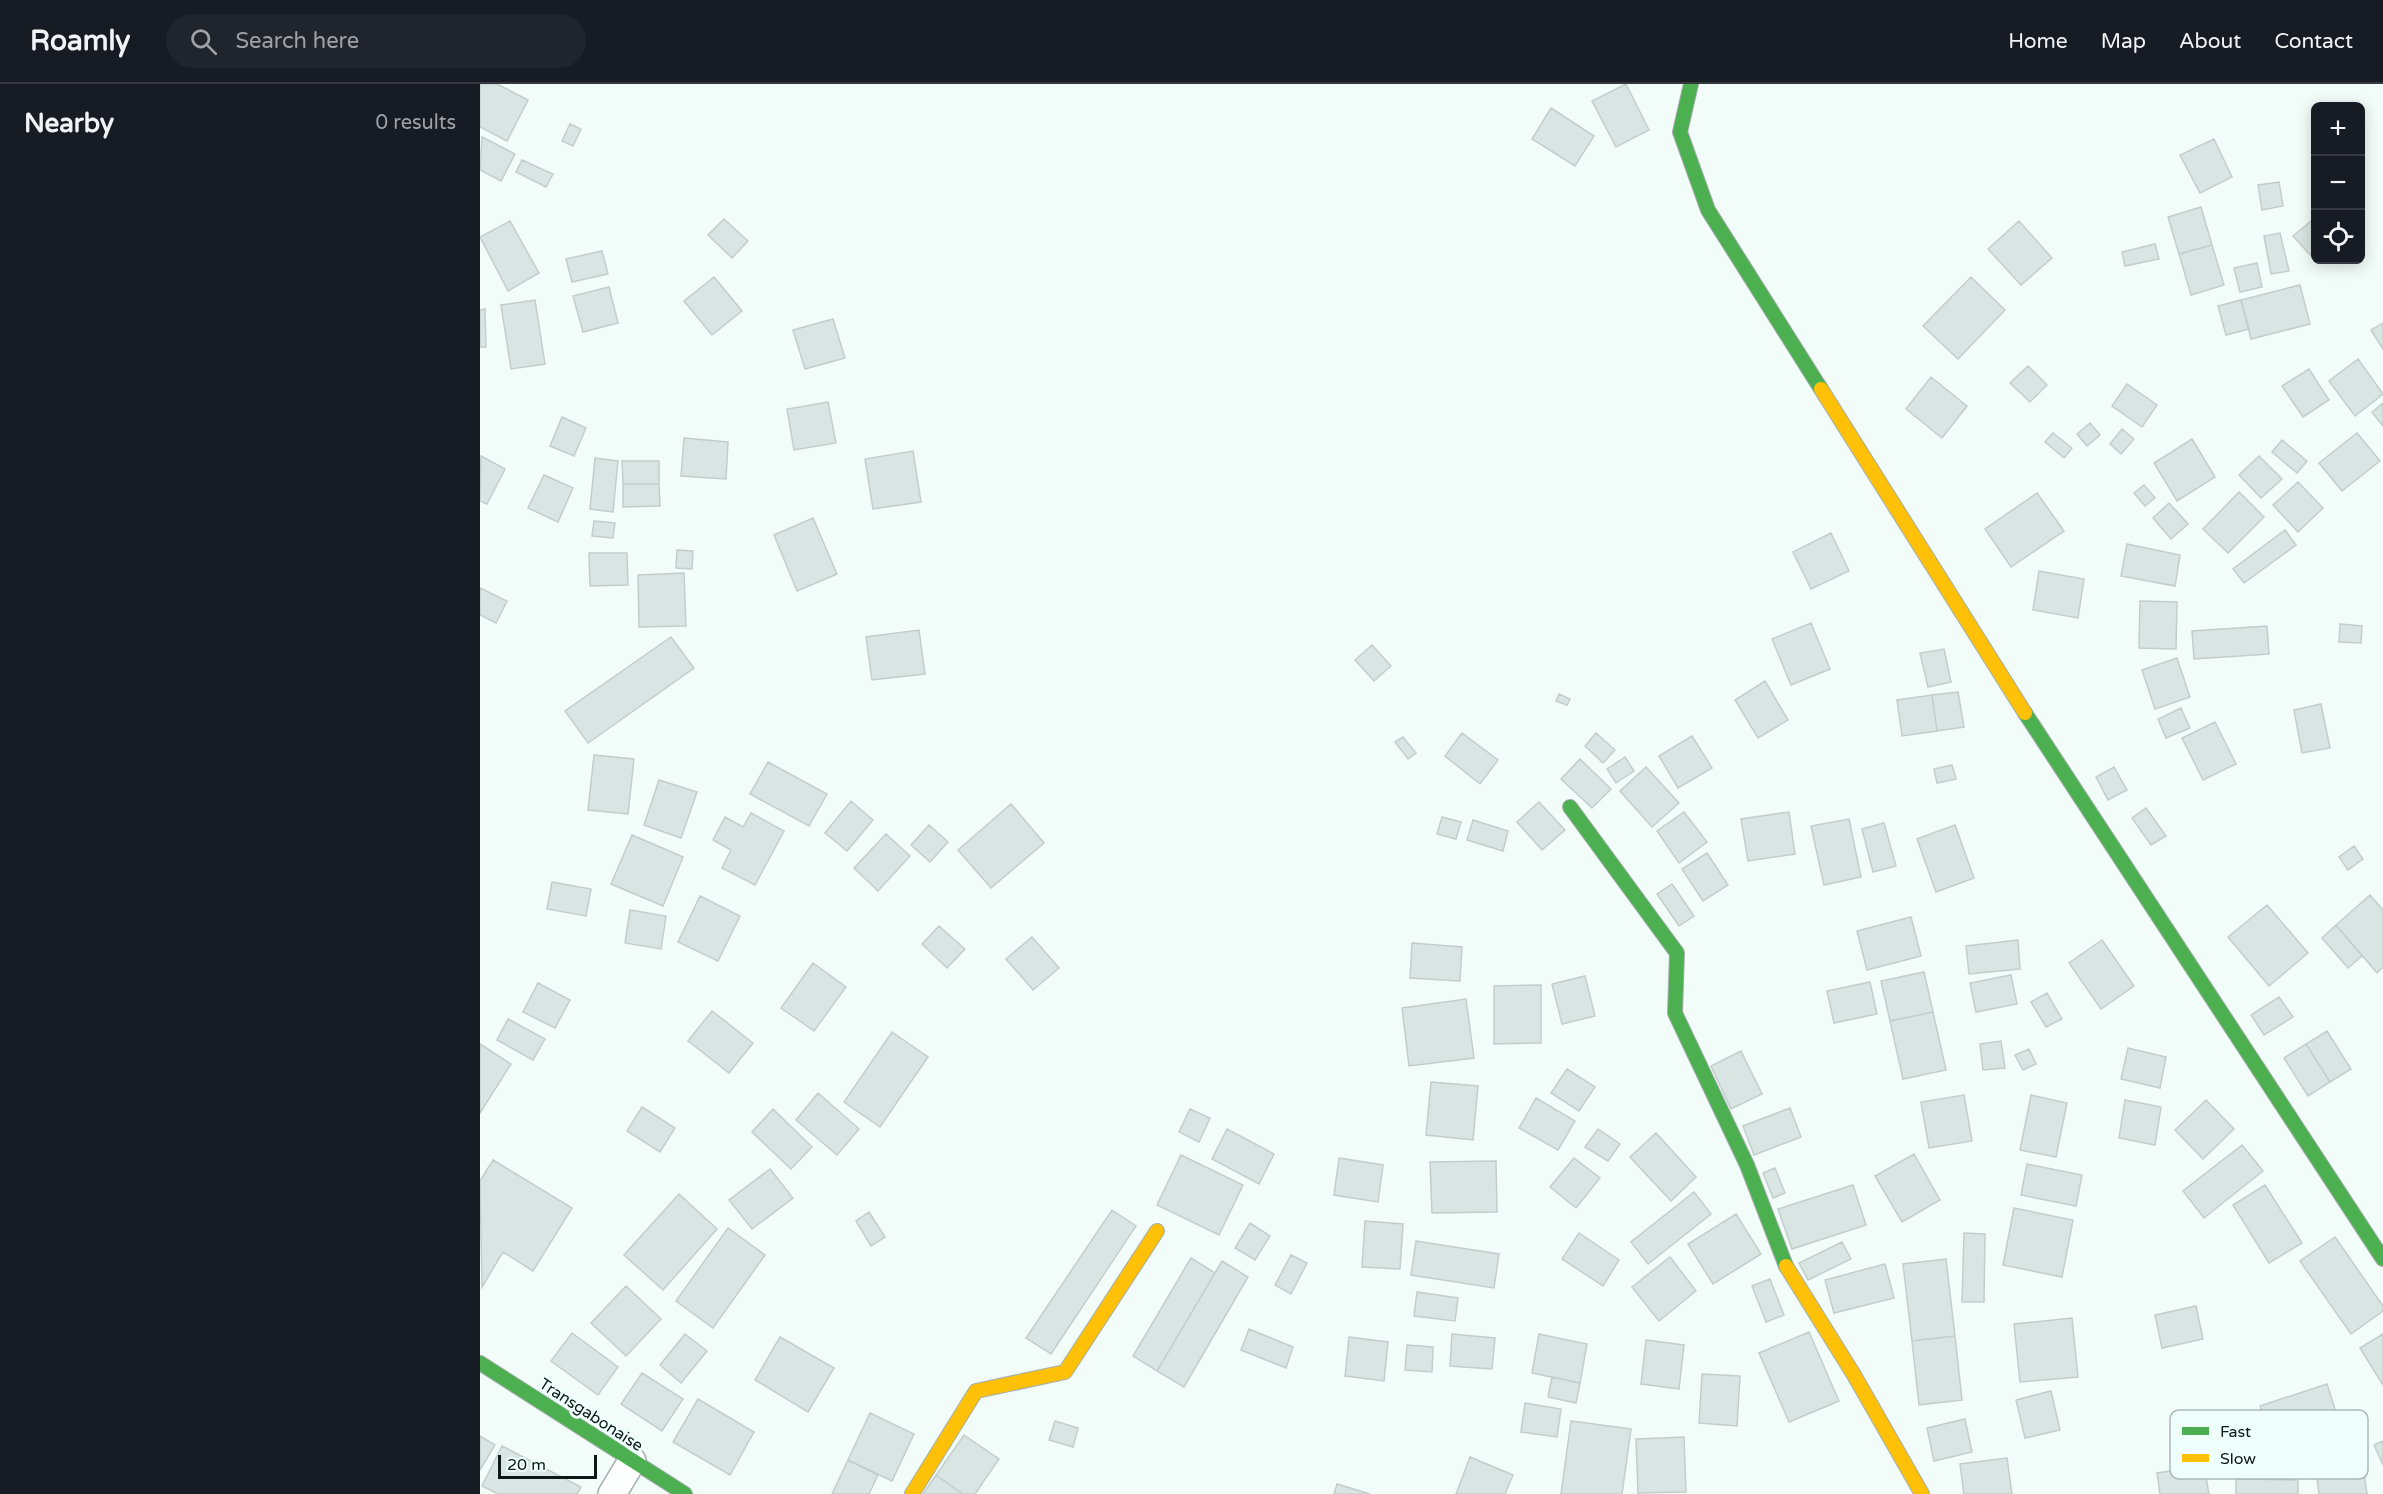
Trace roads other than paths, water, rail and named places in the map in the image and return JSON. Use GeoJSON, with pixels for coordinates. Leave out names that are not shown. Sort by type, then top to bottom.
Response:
{"type":"FeatureCollection","features":[{"type":"Feature","properties":{"kind":"main road"},"geometry":{"type":"LineString","coordinates":[[1691,84],[1680,132],[1708,210],[2054,759],[2383,1258]]}},
{"type":"Feature","properties":{"kind":"main road"},"geometry":{"type":"LineString","coordinates":[[1570,807],[1677,953],[1675,1013],[1748,1165],[1786,1266],[1854,1375],[1922,1494]]}},
{"type":"Feature","properties":{"kind":"main road"},"geometry":{"type":"LineString","coordinates":[[912,1494],[976,1391],[1065,1372],[1157,1231]]}},
{"type":"Feature","properties":{"kind":"main road","name":"Transgabonaise"},"geometry":{"type":"LineString","coordinates":[[480,1363],[685,1494]]}},
{"type":"Feature","properties":{"kind":"street"},"geometry":{"type":"LineString","coordinates":[[612,1494],[632,1461]]}}]}
